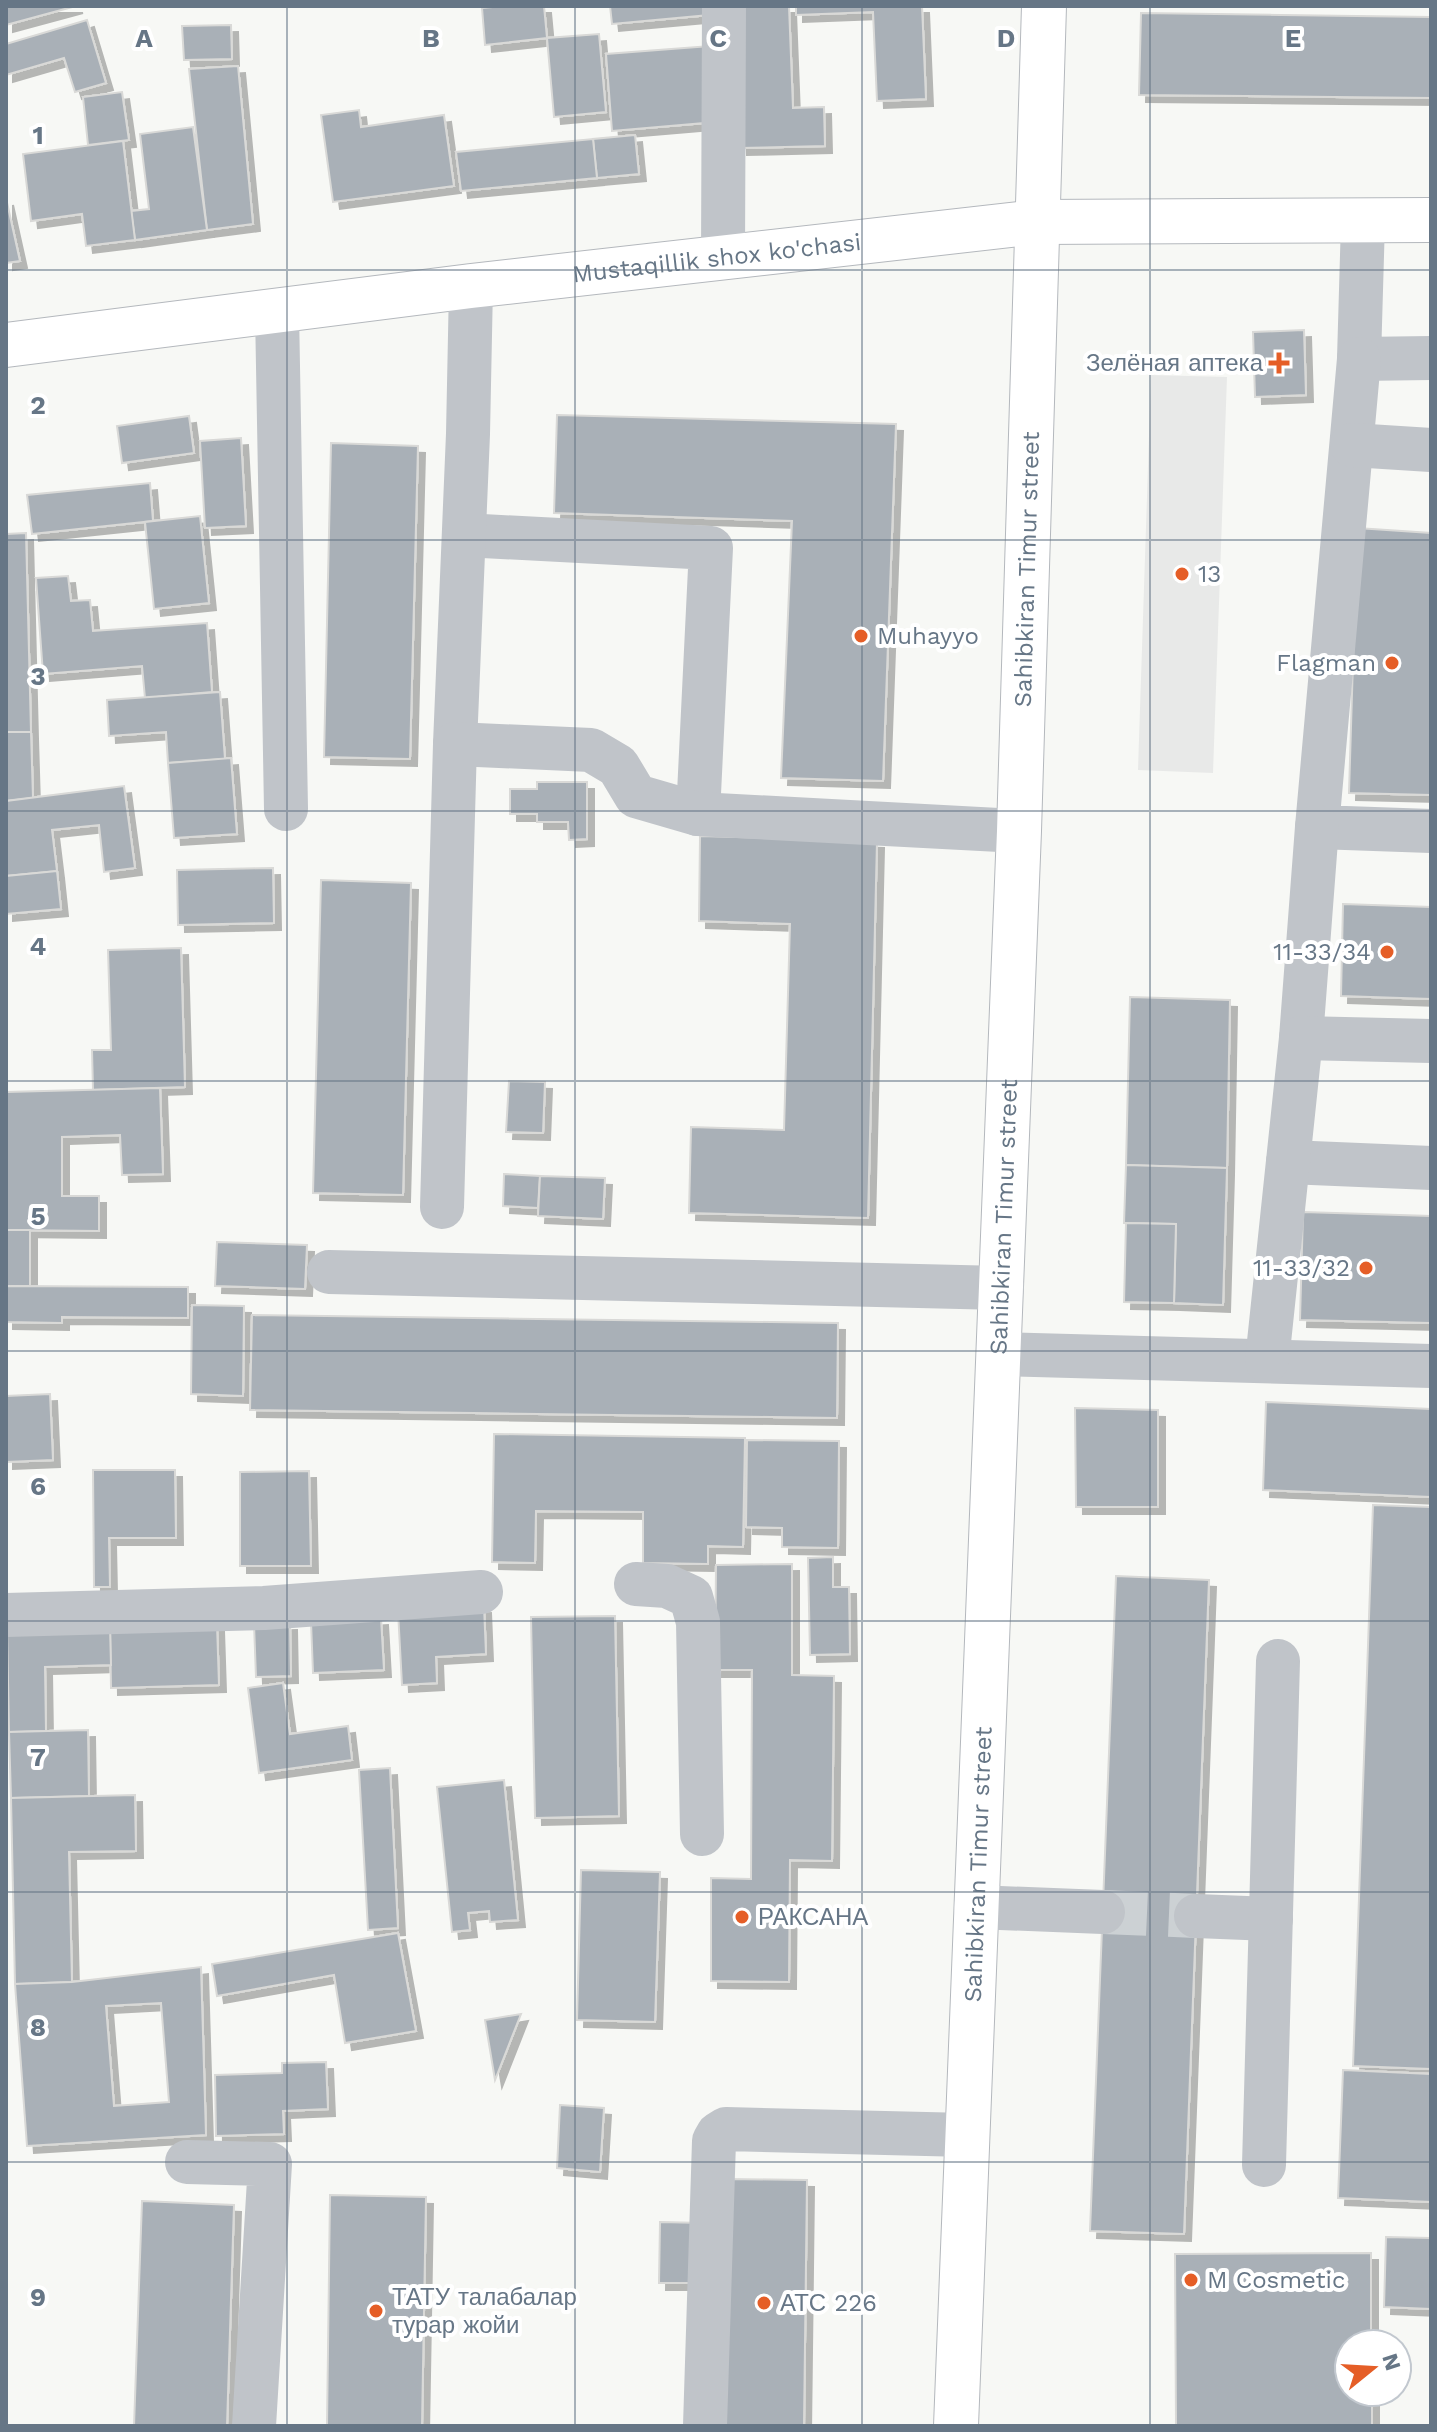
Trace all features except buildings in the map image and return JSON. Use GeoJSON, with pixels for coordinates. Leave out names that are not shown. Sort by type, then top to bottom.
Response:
{"type":"FeatureCollection","features":[{"type":"Feature","properties":{"kind":"main road","name":"Sahibkiran Timur street"},"geometry":{"type":"LineString","coordinates":[[956,2426],[1019,831],[1044,6]]}},
{"type":"Feature","properties":{"kind":"main road","name":"Mustaqillik shox ko'chasi"},"geometry":{"type":"LineString","coordinates":[[6,345],[471,286],[1037,222],[1431,220]]}},
{"type":"Feature","properties":{"kind":"street"},"geometry":{"type":"LineString","coordinates":[[723,257],[724,6]]}},
{"type":"Feature","properties":{"kind":"street"},"geometry":{"type":"LineString","coordinates":[[1267,1361],[1301,1038],[1352,445],[1359,359],[1363,221]]}},
{"type":"Feature","properties":{"kind":"street"},"geometry":{"type":"LineString","coordinates":[[442,1207],[471,286]]}},
{"type":"Feature","properties":{"kind":"street"},"geometry":{"type":"LineString","coordinates":[[277,311],[286,809]]}},
{"type":"Feature","properties":{"kind":"street"},"geometry":{"type":"LineString","coordinates":[[1359,359],[1431,358]]}},
{"type":"Feature","properties":{"kind":"street"},"geometry":{"type":"LineString","coordinates":[[1352,445],[1431,450]]}},
{"type":"Feature","properties":{"kind":"street"},"geometry":{"type":"LineString","coordinates":[[464,535],[711,548],[698,814]]}},
{"type":"Feature","properties":{"kind":"street"},"geometry":{"type":"LineString","coordinates":[[455,744],[591,750],[618,766],[636,796],[698,814],[1019,831]]}},
{"type":"Feature","properties":{"kind":"street"},"geometry":{"type":"LineString","coordinates":[[1317,827],[1431,831]]}},
{"type":"Feature","properties":{"kind":"street"},"geometry":{"type":"LineString","coordinates":[[1301,1038],[1431,1041]]}},
{"type":"Feature","properties":{"kind":"street"},"geometry":{"type":"LineString","coordinates":[[1288,1162],[1431,1168]]}},
{"type":"Feature","properties":{"kind":"street"},"geometry":{"type":"LineString","coordinates":[[329,1272],[1002,1288]]}},
{"type":"Feature","properties":{"kind":"street"},"geometry":{"type":"LineString","coordinates":[[999,1354],[1431,1366]]}},
{"type":"Feature","properties":{"kind":"street"},"geometry":{"type":"LineString","coordinates":[[636,1584],[667,1586],[691,1597],[695,1610],[698,1622],[702,1834]]}},
{"type":"Feature","properties":{"kind":"street"},"geometry":{"type":"LineString","coordinates":[[6,1615],[264,1608],[481,1592]]}},
{"type":"Feature","properties":{"kind":"street"},"geometry":{"type":"LineString","coordinates":[[1264,2165],[1278,1661]]}},
{"type":"Feature","properties":{"kind":"street"},"geometry":{"type":"LineString","coordinates":[[976,1907],[1103,1912]]}},
{"type":"Feature","properties":{"kind":"street"},"geometry":{"type":"LineString","coordinates":[[1196,1916],[1271,1919]]}},
{"type":"Feature","properties":{"kind":"street"},"geometry":{"type":"LineString","coordinates":[[705,2426],[714,2141],[718,2134],[726,2129],[967,2135]]}},
{"type":"Feature","properties":{"kind":"street"},"geometry":{"type":"LineString","coordinates":[[187,2162],[270,2164],[254,2426]]}},
{"type":"Feature","properties":{"kind":"shaded area","name":"13"},"geometry":{"type":"Polygon","coordinates":[[[1151,375],[1227,377],[1213,773],[1138,770],[1151,375]]]}},
{"type":"Feature","properties":{"kind":"tunnel"},"geometry":{"type":"LineString","coordinates":[[1103,1912],[1196,1916]]}},
{"type":"Feature","properties":{"kind":"place","name":"Зелёная аптека"},"geometry":{"type":"Point","coordinates":[1279,363]}},
{"type":"Feature","properties":{"kind":"place","name":"13"},"geometry":{"type":"Point","coordinates":[1182,574]}},
{"type":"Feature","properties":{"kind":"place","name":"Muhayyo"},"geometry":{"type":"Point","coordinates":[861,636]}},
{"type":"Feature","properties":{"kind":"place","name":"Flagman"},"geometry":{"type":"Point","coordinates":[1392,663]}},
{"type":"Feature","properties":{"kind":"place","name":"11-33/34"},"geometry":{"type":"Point","coordinates":[1387,952]}},
{"type":"Feature","properties":{"kind":"place","name":"11-33/32"},"geometry":{"type":"Point","coordinates":[1366,1268]}},
{"type":"Feature","properties":{"kind":"place","name":"РАКСАНА"},"geometry":{"type":"Point","coordinates":[742,1917]}},
{"type":"Feature","properties":{"kind":"place","name":"M Cosmetic"},"geometry":{"type":"Point","coordinates":[1191,2280]}},
{"type":"Feature","properties":{"kind":"place","name":"АТС 226"},"geometry":{"type":"Point","coordinates":[764,2303]}},
{"type":"Feature","properties":{"kind":"place","name":"ТАТУ талабалар турар жойи"},"geometry":{"type":"Point","coordinates":[376,2311]}}]}
